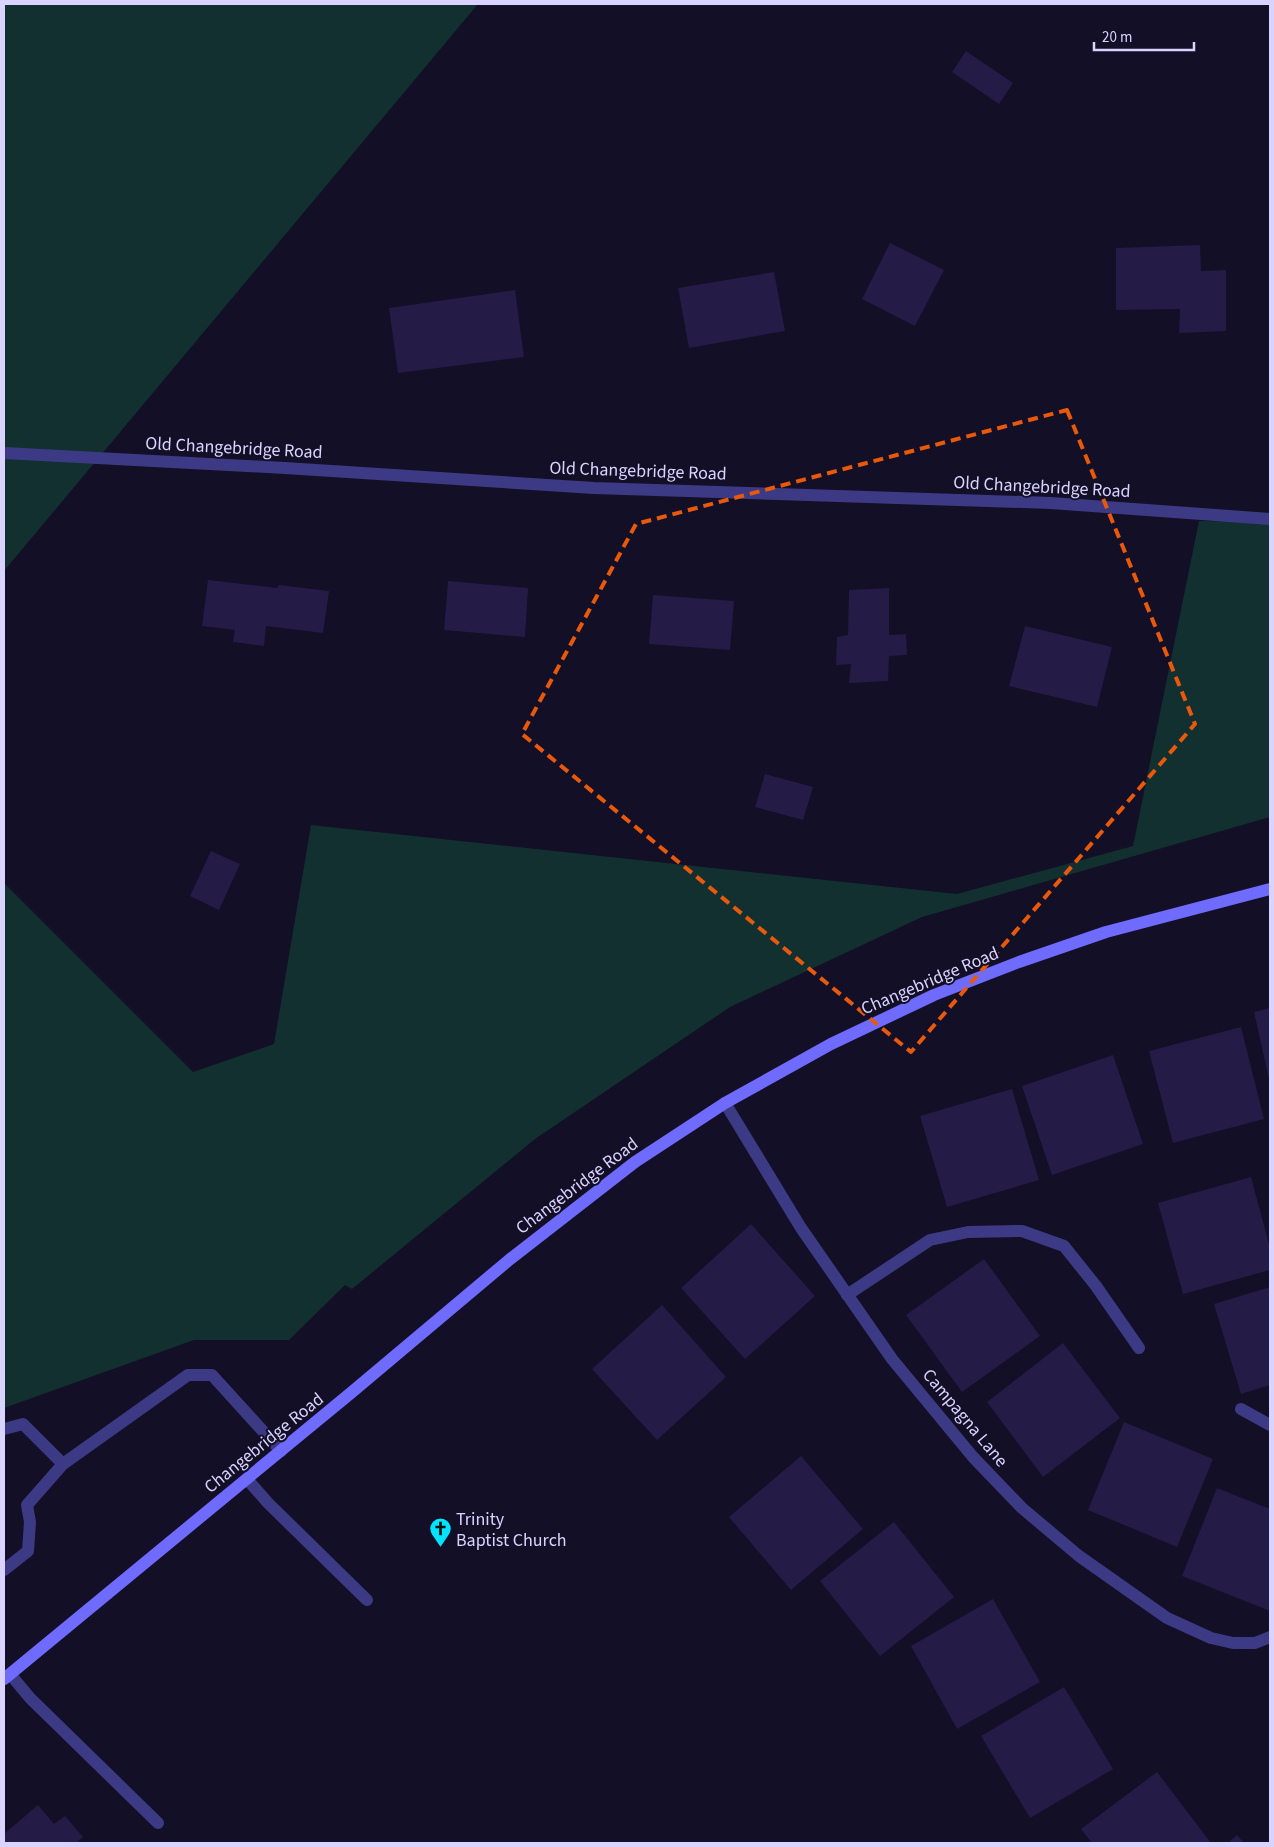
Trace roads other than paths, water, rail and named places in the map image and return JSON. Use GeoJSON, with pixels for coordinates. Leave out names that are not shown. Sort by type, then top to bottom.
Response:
{"type":"FeatureCollection","features":[{"type":"Feature","properties":{"kind":"main road","name":"Changebridge Road"},"geometry":{"type":"LineString","coordinates":[[7,1677],[509,1260],[635,1162],[725,1103],[831,1044],[934,995],[1019,962],[1106,932],[1270,889]]}},
{"type":"Feature","properties":{"kind":"street","name":"Old Changebridge Road"},"geometry":{"type":"LineString","coordinates":[[4,453],[285,468],[594,488],[1051,503],[1270,519]]}},
{"type":"Feature","properties":{"kind":"street","name":"Campagna Lane"},"geometry":{"type":"LineString","coordinates":[[725,1103],[800,1228],[892,1359],[973,1457],[1022,1508],[1079,1556],[1167,1618],[1210,1638],[1233,1643],[1256,1643],[1270,1637]]}},
{"type":"Feature","properties":{"kind":"street"},"geometry":{"type":"LineString","coordinates":[[847,1295],[930,1240],[968,1232],[1022,1231],[1064,1246],[1096,1286],[1139,1348]]}},
{"type":"Feature","properties":{"kind":"street"},"geometry":{"type":"LineString","coordinates":[[4,1570],[28,1551],[30,1522],[27,1505],[63,1464],[188,1375],[212,1375],[281,1451]]}},
{"type":"Feature","properties":{"kind":"street"},"geometry":{"type":"LineString","coordinates":[[1241,1409],[1270,1425]]}},
{"type":"Feature","properties":{"kind":"street"},"geometry":{"type":"LineString","coordinates":[[4,1429],[23,1424],[63,1464]]}},
{"type":"Feature","properties":{"kind":"street"},"geometry":{"type":"LineString","coordinates":[[247,1479],[268,1503],[367,1600]]}},
{"type":"Feature","properties":{"kind":"street"},"geometry":{"type":"LineString","coordinates":[[7,1677],[158,1823]]}},
{"type":"Feature","properties":{"kind":"place","name":"Trinity Baptist Church"},"geometry":{"type":"Point","coordinates":[440,1548]}}]}
